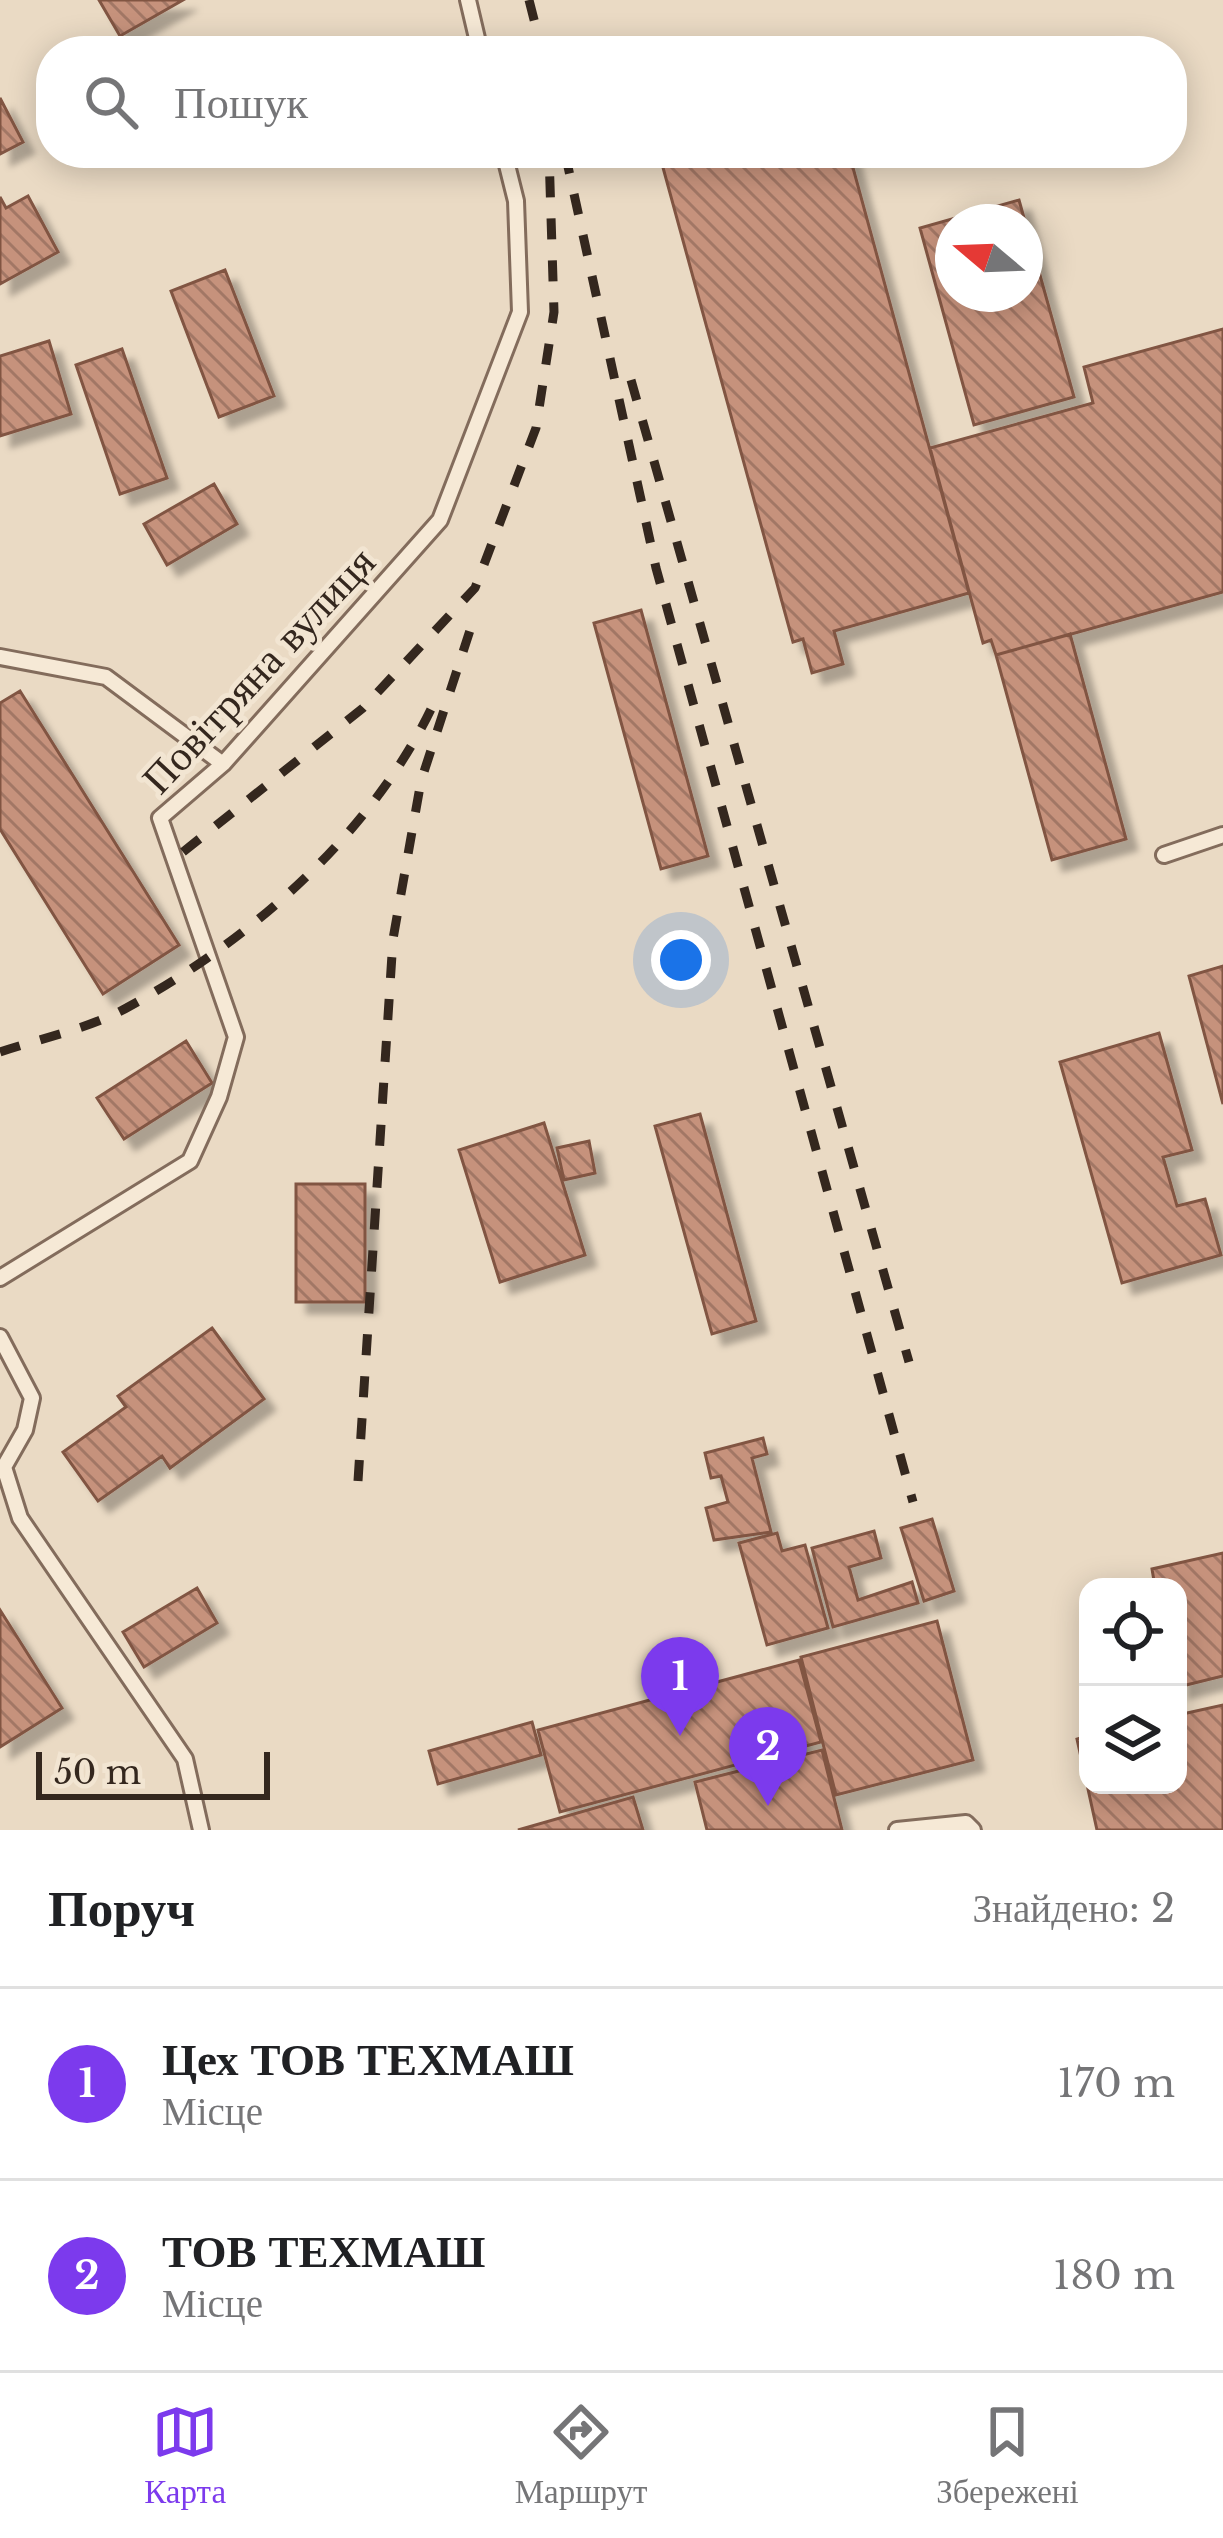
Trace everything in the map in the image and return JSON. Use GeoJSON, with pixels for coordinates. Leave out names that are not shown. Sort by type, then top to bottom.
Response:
{"type":"FeatureCollection","features":[{"type":"Feature","properties":{"kind":"lane"},"geometry":{"type":"LineString","coordinates":[[468,0],[476,36]]}},
{"type":"Feature","properties":{"kind":"lane","name":"Повітряна вулиця"},"geometry":{"type":"LineString","coordinates":[[0,1278],[190,1161],[219,1097],[236,1037],[160,818],[223,764],[440,520],[520,313],[515,201],[507,168]]}},
{"type":"Feature","properties":{"kind":"lane"},"geometry":{"type":"LineString","coordinates":[[0,657],[106,677],[223,764]]}},
{"type":"Feature","properties":{"kind":"lane"},"geometry":{"type":"LineString","coordinates":[[1164,855],[1223,835]]}},
{"type":"Feature","properties":{"kind":"lane"},"geometry":{"type":"LineString","coordinates":[[0,1337],[32,1398],[25,1430],[4,1467],[20,1518],[184,1759],[201,1830]]}},
{"type":"Feature","properties":{"kind":"lane"},"geometry":{"type":"LineString","coordinates":[[897,1830],[966,1823],[973,1830]]}},
{"type":"Feature","properties":{"kind":"building"},"geometry":{"type":"Polygon","coordinates":[[[99,0],[183,0],[120,36],[99,0]]]}},
{"type":"Feature","properties":{"kind":"building"},"geometry":{"type":"Polygon","coordinates":[[[0,98],[23,142],[0,154],[0,98]]]}},
{"type":"Feature","properties":{"kind":"building"},"geometry":{"type":"Polygon","coordinates":[[[663,168],[853,168],[969,593],[834,631],[843,664],[812,673],[803,639],[793,642],[663,168]]]}},
{"type":"Feature","properties":{"kind":"building"},"geometry":{"type":"Polygon","coordinates":[[[28,196],[58,252],[0,284],[0,197],[6,208],[28,196]]]}},
{"type":"Feature","properties":{"kind":"building"},"geometry":{"type":"Polygon","coordinates":[[[935,224],[935,283],[920,228],[935,224]]]}},
{"type":"Feature","properties":{"kind":"building"},"geometry":{"type":"Polygon","coordinates":[[[225,270],[274,396],[219,417],[171,291],[225,270]]]}},
{"type":"Feature","properties":{"kind":"building"},"geometry":{"type":"Polygon","coordinates":[[[1043,286],[1074,397],[974,425],[943,312],[1043,312],[1043,286]]]}},
{"type":"Feature","properties":{"kind":"building"},"geometry":{"type":"Polygon","coordinates":[[[1223,329],[1223,592],[996,655],[991,640],[983,643],[930,448],[1093,403],[1084,367],[1223,329]]]}},
{"type":"Feature","properties":{"kind":"building"},"geometry":{"type":"Polygon","coordinates":[[[49,341],[71,414],[0,436],[0,356],[49,341]]]}},
{"type":"Feature","properties":{"kind":"building"},"geometry":{"type":"Polygon","coordinates":[[[122,349],[167,478],[120,494],[76,365],[122,349]]]}},
{"type":"Feature","properties":{"kind":"building"},"geometry":{"type":"Polygon","coordinates":[[[214,484],[237,524],[167,565],[144,524],[214,484]]]}},
{"type":"Feature","properties":{"kind":"building"},"geometry":{"type":"Polygon","coordinates":[[[641,610],[708,856],[661,869],[594,623],[641,610]]]}},
{"type":"Feature","properties":{"kind":"building"},"geometry":{"type":"Polygon","coordinates":[[[1070,634],[1126,839],[1052,860],[996,655],[1070,634]]]}},
{"type":"Feature","properties":{"kind":"building"},"geometry":{"type":"Polygon","coordinates":[[[20,691],[179,945],[103,994],[0,829],[0,703],[20,691]]]}},
{"type":"Feature","properties":{"kind":"building"},"geometry":{"type":"Polygon","coordinates":[[[1223,966],[1223,1104],[1189,976],[1223,966]]]}},
{"type":"Feature","properties":{"kind":"building"},"geometry":{"type":"Polygon","coordinates":[[[1159,1033],[1192,1150],[1163,1157],[1177,1206],[1205,1199],[1221,1255],[1122,1283],[1060,1062],[1159,1033]]]}},
{"type":"Feature","properties":{"kind":"building"},"geometry":{"type":"Polygon","coordinates":[[[186,1041],[212,1083],[124,1139],[97,1098],[186,1041]]]}},
{"type":"Feature","properties":{"kind":"building"},"geometry":{"type":"Polygon","coordinates":[[[700,1114],[756,1321],[712,1334],[655,1126],[700,1114]]]}},
{"type":"Feature","properties":{"kind":"building"},"geometry":{"type":"Polygon","coordinates":[[[544,1123],[585,1255],[500,1282],[459,1150],[544,1123]]]}},
{"type":"Feature","properties":{"kind":"building"},"geometry":{"type":"Polygon","coordinates":[[[589,1141],[595,1173],[564,1180],[557,1148],[589,1141]]]}},
{"type":"Feature","properties":{"kind":"building"},"geometry":{"type":"Polygon","coordinates":[[[296,1184],[365,1184],[365,1302],[296,1302],[296,1184]]]}},
{"type":"Feature","properties":{"kind":"building"},"geometry":{"type":"Polygon","coordinates":[[[212,1328],[264,1399],[170,1468],[162,1456],[98,1501],[63,1452],[126,1407],[118,1396],[212,1328]]]}},
{"type":"Feature","properties":{"kind":"building"},"geometry":{"type":"Polygon","coordinates":[[[763,1438],[767,1454],[752,1458],[771,1532],[714,1540],[706,1508],[728,1502],[721,1476],[711,1478],[705,1453],[763,1438]]]}},
{"type":"Feature","properties":{"kind":"building"},"geometry":{"type":"Polygon","coordinates":[[[932,1519],[954,1591],[924,1601],[901,1528],[932,1519]]]}},
{"type":"Feature","properties":{"kind":"building"},"geometry":{"type":"Polygon","coordinates":[[[874,1531],[881,1558],[849,1567],[858,1600],[912,1582],[918,1603],[833,1627],[812,1548],[874,1531]]]}},
{"type":"Feature","properties":{"kind":"building"},"geometry":{"type":"Polygon","coordinates":[[[777,1533],[782,1551],[805,1545],[828,1628],[767,1645],[739,1543],[777,1533]]]}},
{"type":"Feature","properties":{"kind":"building"},"geometry":{"type":"Polygon","coordinates":[[[1223,1553],[1223,1676],[1187,1685],[1187,1578],[1154,1578],[1152,1569],[1223,1553]]]}},
{"type":"Feature","properties":{"kind":"building"},"geometry":{"type":"Polygon","coordinates":[[[197,1588],[217,1623],[144,1667],[123,1632],[197,1588]]]}},
{"type":"Feature","properties":{"kind":"building"},"geometry":{"type":"Polygon","coordinates":[[[0,1610],[62,1708],[0,1747],[0,1610]]]}},
{"type":"Feature","properties":{"kind":"building"},"geometry":{"type":"Polygon","coordinates":[[[937,1621],[973,1760],[836,1795],[801,1657],[937,1621]]]}},
{"type":"Feature","properties":{"kind":"building"},"geometry":{"type":"Polygon","coordinates":[[[799,1660],[821,1742],[560,1812],[538,1730],[799,1660]]]}},
{"type":"Feature","properties":{"kind":"building"},"geometry":{"type":"Polygon","coordinates":[[[1223,1705],[1223,1830],[1097,1830],[1089,1794],[1187,1794],[1187,1713],[1223,1705]]]}},
{"type":"Feature","properties":{"kind":"building"},"geometry":{"type":"Polygon","coordinates":[[[532,1722],[541,1755],[438,1784],[429,1751],[532,1722]]]}},
{"type":"Feature","properties":{"kind":"building"},"geometry":{"type":"Polygon","coordinates":[[[822,1750],[842,1830],[707,1830],[695,1782],[822,1750]]]}},
{"type":"Feature","properties":{"kind":"building"},"geometry":{"type":"Polygon","coordinates":[[[633,1797],[643,1830],[518,1830],[633,1797]]]}},
{"type":"Feature","properties":{"kind":"railway"},"geometry":{"type":"LineString","coordinates":[[529,0],[538,36]]}},
{"type":"Feature","properties":{"kind":"railway"},"geometry":{"type":"LineString","coordinates":[[183,852],[363,708],[475,588],[536,428],[554,312],[549,168]]}},
{"type":"Feature","properties":{"kind":"railway"},"geometry":{"type":"LineString","coordinates":[[568,168],[656,568],[913,1502]]}},
{"type":"Feature","properties":{"kind":"railway"},"geometry":{"type":"LineString","coordinates":[[631,380],[909,1362]]}},
{"type":"Feature","properties":{"kind":"railway"},"geometry":{"type":"LineString","coordinates":[[358,1481],[393,939],[421,781],[473,621]]}},
{"type":"Feature","properties":{"kind":"railway"},"geometry":{"type":"LineString","coordinates":[[0,1052],[115,1014],[176,979],[263,915],[304,879],[377,797],[432,707]]}},
{"type":"Feature","properties":{"kind":"place","name":"Цех ТОВ ТЕХМАШ"},"geometry":{"type":"Point","coordinates":[680,1736]}},
{"type":"Feature","properties":{"kind":"place","name":"ТОВ ТЕХМАШ"},"geometry":{"type":"Point","coordinates":[768,1806]}}]}
